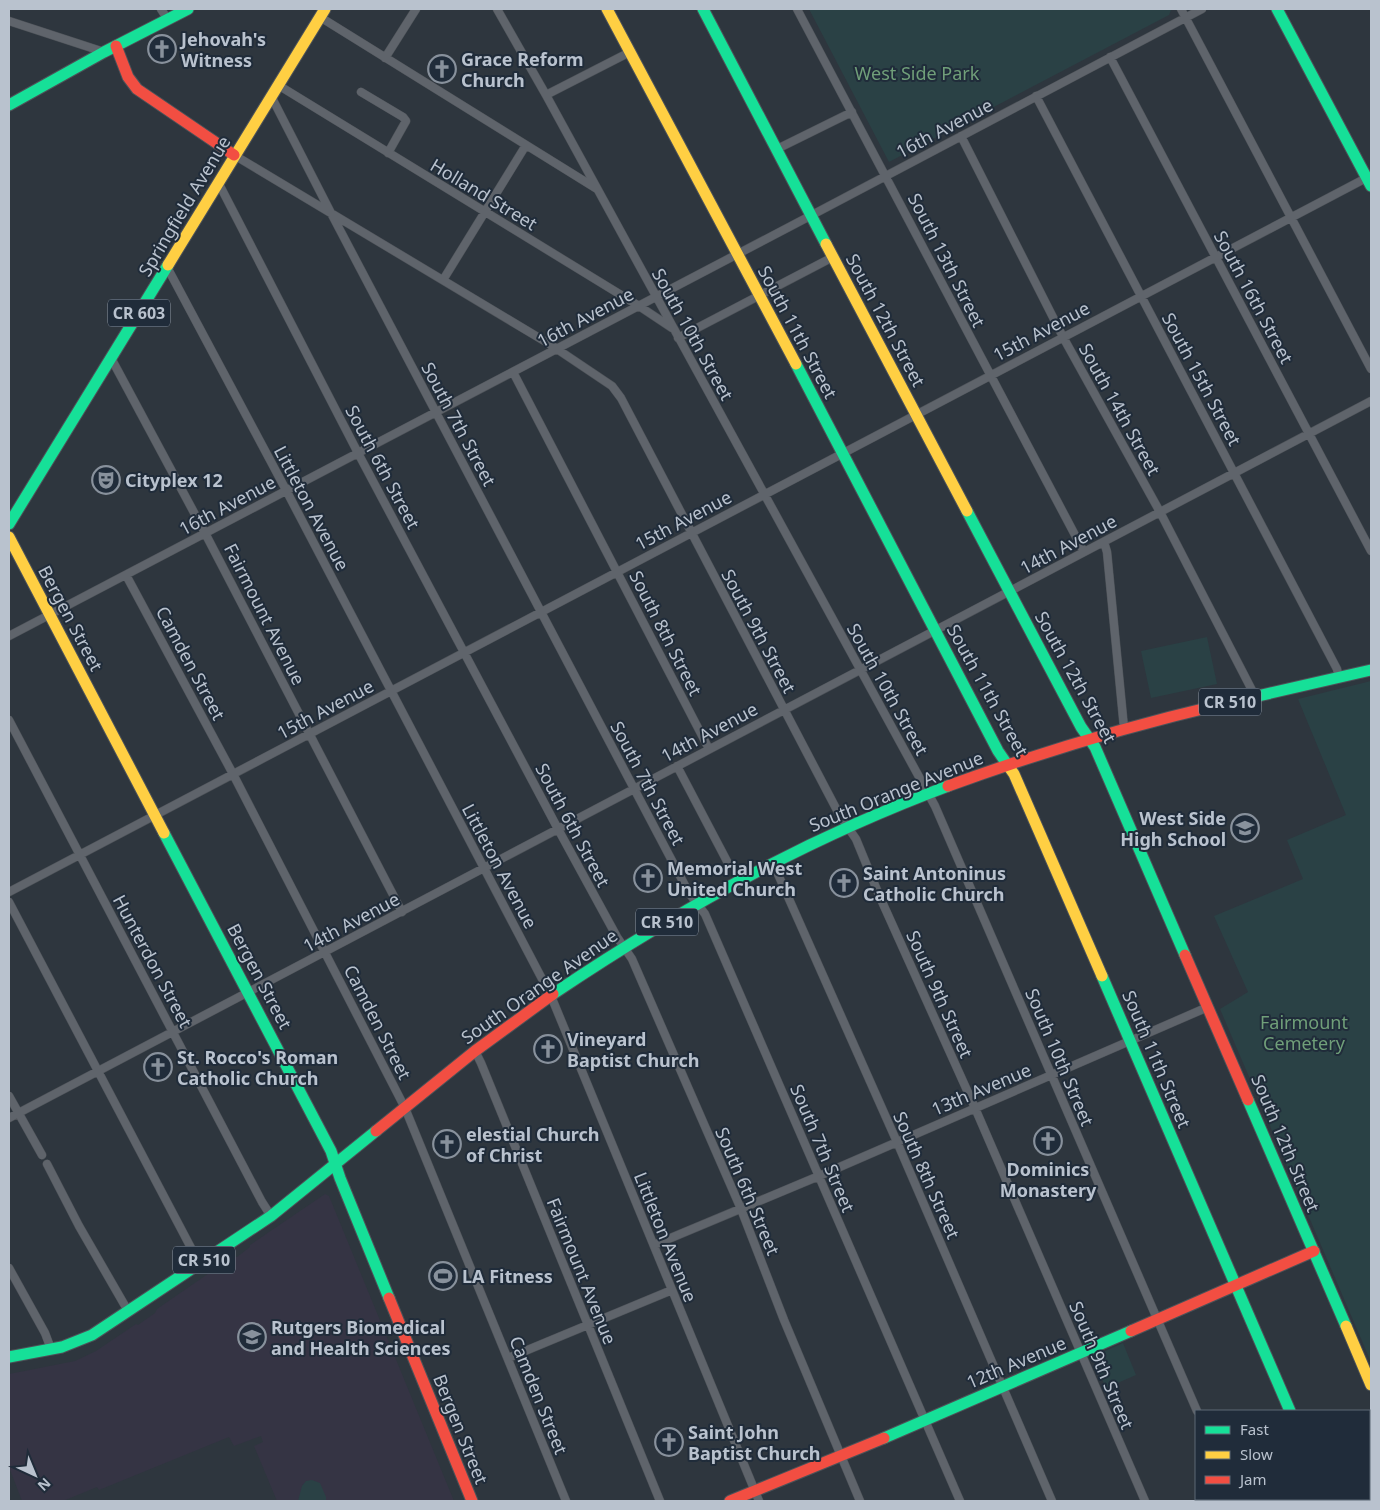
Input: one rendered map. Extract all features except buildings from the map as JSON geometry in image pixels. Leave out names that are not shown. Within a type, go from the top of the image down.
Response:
[{"type":"street","points":[[161,9],[168,20]]},
{"type":"street","points":[[11,102],[188,9]]},
{"type":"street","points":[[385,58],[416,9]]},
{"type":"street","name":"South 10th Street","points":[[497,9],[546,95],[935,806],[1197,1410]]},
{"type":"street","name":"South 11th Street","points":[[607,9],[843,453],[998,751],[1014,774],[1290,1410]]},
{"type":"street","name":"South 12th Street","points":[[703,9],[1009,592],[1081,727],[1095,747],[1371,1385]]},
{"type":"street","name":"South 13th Street","points":[[798,9],[1084,552]]},
{"type":"street","points":[[1181,9],[1292,216],[1371,369]]},
{"type":"street","name":"16th Avenue","points":[[9,636],[1202,9]]},
{"type":"street","points":[[1277,9],[1370,179]]},
{"type":"street","points":[[323,13],[385,58],[597,189]]},
{"type":"street","name":"Springfield Avenue","points":[[9,524],[323,13]]},
{"type":"street","points":[[9,21],[104,52]]},
{"type":"street","points":[[116,46],[128,77],[137,88],[234,155]]},
{"type":"street","points":[[546,95],[630,52]]},
{"type":"street","name":"South 16th Street","points":[[1110,57],[1371,551]]},
{"type":"street","name":"Holland Street","points":[[278,86],[639,306],[673,329]]},
{"type":"street","points":[[361,92],[403,116],[406,121],[388,153]]},
{"type":"street","name":"South 7th Street","points":[[272,96],[331,213],[689,893],[705,914],[960,1501]]},
{"type":"street","name":"South 15th Street","points":[[1036,96],[1337,668],[1339,678]]},
{"type":"street","points":[[777,149],[852,112]]},
{"type":"street","name":"South 14th Street","points":[[961,136],[1063,337],[1160,512],[1255,696]]},
{"type":"street","points":[[443,280],[526,145]]},
{"type":"street","name":"South 9th Street","points":[[234,155],[557,349],[612,386],[621,398],[840,816],[856,839],[1145,1501]]},
{"type":"street","name":"15th Avenue","points":[[9,892],[1292,216],[1370,179]]},
{"type":"street","name":"South 6th Street","points":[[218,182],[358,453],[558,829],[617,937],[632,959],[741,1209],[784,1320],[860,1501]]},
{"type":"street","points":[[678,338],[833,257]]},
{"type":"street","name":"Littleton Avenue","points":[[167,268],[286,490],[551,996],[757,1496]]},
{"type":"street","name":"Fairmount Avenue","points":[[111,358],[205,533],[402,912]]},
{"type":"street","name":"South 8th Street","points":[[513,372],[709,749]]},
{"type":"street","name":"14th Avenue","points":[[9,1118],[1371,402]]},
{"type":"street","name":"Bergen Street","points":[[9,537],[154,816],[326,1139],[342,1183],[472,1501]]},
{"type":"street","points":[[1104,542],[1108,552],[1124,728]]},
{"type":"street","name":"Camden Street","points":[[126,575],[233,774],[405,1108],[566,1501]]},
{"type":"street","name":"South Orange Avenue","points":[[9,1358],[84,1340],[271,1216],[475,1052],[551,996],[697,903],[772,863],[849,827],[928,794],[1008,764],[1124,728],[1371,670]]},
{"type":"street","name":"Hunterdon Street","points":[[9,720],[257,1193],[271,1216]]},
{"type":"street","points":[[677,766],[729,865]]},
{"type":"street","name":"South 8th Street","points":[[772,863],[897,1142],[1052,1501]]},
{"type":"street","points":[[9,902],[199,1262]]},
{"type":"street","name":"13th Avenue","points":[[654,1245],[819,1176],[1208,1007]]},
{"type":"street","name":"Fairmount Avenue","points":[[475,1052],[660,1501]]},
{"type":"street","points":[[9,1096],[42,1155]]},
{"type":"street","points":[[47,1164],[79,1226],[128,1311]]},
{"type":"street","name":"12th Avenue","points":[[730,1501],[757,1496],[841,1456],[1314,1251]]},
{"type":"street","points":[[9,1268],[45,1333],[51,1349]]},
{"type":"street","points":[[508,1358],[672,1290]]},
{"type":"shaded area","name":"Rutgers Biomedical and Health Sciences","points":[[325,1194],[329,1196],[454,1501],[277,1501],[254,1446],[263,1442],[261,1436],[234,1446],[229,1437],[99,1490],[97,1487],[63,1501],[22,1501],[9,1467],[9,1374],[75,1361],[96,1351],[136,1324],[138,1325],[155,1313],[157,1309],[234,1256],[237,1257],[250,1245]]},
{"type":"green space","name":"West Side Park","points":[[809,9],[1171,10],[1169,15],[889,162]]},
{"type":"green space","points":[[1207,637],[1217,684],[1151,698],[1141,651]]},
{"type":"green space","name":"Fairmount Cemetery","points":[[1371,681],[1371,1362],[1220,1009],[1248,992],[1214,916],[1303,879],[1287,840],[1346,815],[1298,699]]},
{"type":"green space","points":[[1123,1343],[1136,1375],[1106,1388],[1092,1357]]},
{"type":"green space","points":[[312,1480],[320,1483],[326,1501],[298,1501],[302,1486],[306,1481]]},
{"type":"traffic: fast","points":[[9,105],[104,52],[188,9]]},
{"type":"traffic: fast","points":[[703,9],[826,244]]},
{"type":"traffic: fast","points":[[1277,9],[1371,186]]},
{"type":"traffic: fast","points":[[9,524],[168,265]]},
{"type":"traffic: fast","points":[[796,364],[998,751],[1009,767]]},
{"type":"traffic: fast","points":[[967,511],[1081,727],[1095,747],[1185,955]]},
{"type":"traffic: fast","points":[[1223,704],[1371,670]]},
{"type":"traffic: fast","points":[[553,994],[647,934],[744,878],[845,829],[896,806],[948,786]]},
{"type":"traffic: fast","points":[[164,833],[331,1151],[340,1178],[389,1298]]},
{"type":"traffic: fast","points":[[1102,976],[1290,1410]]},
{"type":"traffic: fast","points":[[1248,1100],[1346,1326]]},
{"type":"traffic: fast","points":[[9,1357],[62,1347],[92,1335],[271,1216],[376,1131]]},
{"type":"traffic: fast","points":[[884,1438],[1131,1331]]},
{"type":"traffic: slow","points":[[168,265],[325,9]]},
{"type":"traffic: slow","points":[[607,9],[796,364]]},
{"type":"traffic: slow","points":[[826,244],[967,511]]},
{"type":"traffic: slow","points":[[9,537],[164,833]]},
{"type":"traffic: slow","points":[[1009,767],[1014,774],[1102,976]]},
{"type":"traffic: slow","points":[[1346,1326],[1371,1385]]},
{"type":"traffic: jam","points":[[116,46],[128,77],[137,89],[234,155]]},
{"type":"traffic: jam","points":[[948,786],[1084,741],[1153,721],[1223,704]]},
{"type":"traffic: jam","points":[[1185,955],[1248,1100]]},
{"type":"traffic: jam","points":[[376,1131],[475,1051],[553,994]]},
{"type":"traffic: jam","points":[[1131,1331],[1314,1251]]},
{"type":"traffic: jam","points":[[389,1298],[472,1501]]},
{"type":"traffic: jam","points":[[730,1501],[884,1438]]},
{"type":"place","name":"Jehovah's Witness","points":[[162,49]]},
{"type":"place","name":"Grace Reform Church","points":[[442,69]]},
{"type":"place","name":"Cityplex 12","points":[[106,480]]},
{"type":"place","name":"West Side High School","points":[[1245,828]]},
{"type":"place","name":"Memorial West United Church","points":[[648,878]]},
{"type":"place","name":"Saint Antoninus Catholic Church","points":[[844,883]]},
{"type":"place","name":"Vineyard Baptist Church","points":[[548,1049]]},
{"type":"place","name":"St. Rocco's Roman Catholic Church","points":[[158,1067]]},
{"type":"place","name":"Dominics Monastery","points":[[1048,1141]]},
{"type":"place","name":"elestial Church of Christ","points":[[447,1144]]},
{"type":"place","name":"LA Fitness","points":[[443,1276]]},
{"type":"place","name":"Rutgers Biomedical and Health Sciences","points":[[252,1337]]},
{"type":"place","name":"Saint John Baptist Church","points":[[669,1442]]}]
